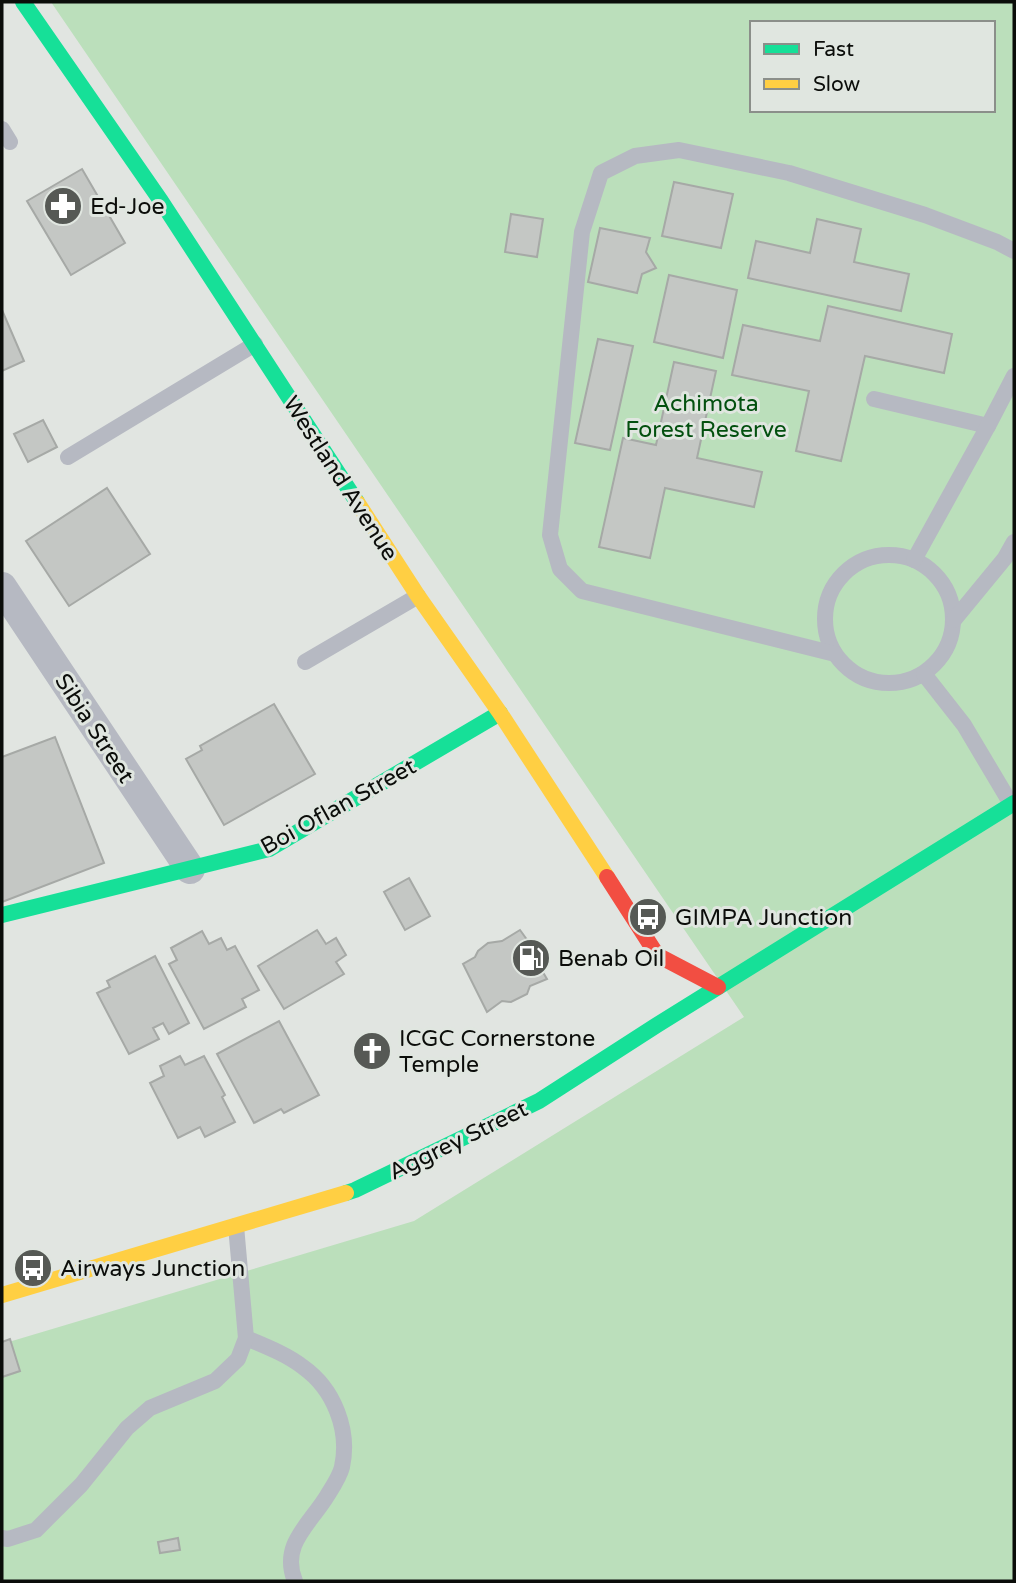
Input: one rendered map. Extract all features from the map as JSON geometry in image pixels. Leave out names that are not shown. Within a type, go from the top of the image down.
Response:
[{"type":"street","name":"Westland Avenue","points":[[23,2],[160,201],[418,596],[500,713],[657,962],[718,987]]},
{"type":"street","name":"Sibia Street","points":[[2,587],[190,869]]},
{"type":"street","name":"Boi Oflan Street","points":[[2,915],[269,849],[500,713]]},
{"type":"street","name":"Aggrey Street","points":[[2,1295],[355,1190],[539,1101],[657,1018],[718,987],[1013,804]]},
{"type":"lane","points":[[835,654],[582,591],[560,569],[550,535],[551,522],[582,232],[601,173],[635,156],[679,150],[801,177],[925,215],[1014,251]]},
{"type":"lane","points":[[68,457],[255,344]]},
{"type":"lane","points":[[914,560],[1014,376]]},
{"type":"lane","points":[[874,399],[988,426]]},
{"type":"lane","points":[[954,620],[1005,558],[1014,542]]},
{"type":"lane","points":[[892,555],[914,560],[936,574],[950,595],[954,620],[950,641],[940,660],[924,674],[900,683],[875,682],[852,672],[835,654],[826,632],[826,609],[833,587],[848,569],[869,558],[892,555]]},
{"type":"lane","points":[[304,662],[418,596]]},
{"type":"lane","points":[[924,674],[964,725],[1013,804]]},
{"type":"lane","points":[[2,1538],[8,1539],[36,1530],[81,1485],[127,1428],[150,1408],[215,1381],[238,1359],[246,1338],[236,1226]]},
{"type":"lane","points":[[246,1338],[287,1356],[306,1368],[324,1386],[342,1425],[342,1469],[327,1497],[295,1541],[290,1569],[295,1581]]},
{"type":"green space","name":"Achimota Forest Reserve","points":[[51,2],[1014,2],[1014,1581],[2,1581],[2,1344],[414,1221],[744,1017]]},
{"type":"building","points":[[82,169],[125,243],[71,275],[27,201]]},
{"type":"building","points":[[674,182],[733,194],[721,248],[662,236]]},
{"type":"building","points":[[511,214],[543,219],[537,257],[505,252]]},
{"type":"building","points":[[817,219],[861,229],[854,262],[909,274],[901,311],[748,278],[756,241],[810,253]]},
{"type":"building","points":[[600,228],[650,238],[646,252],[656,268],[642,274],[637,293],[588,282]]},
{"type":"building","points":[[669,275],[737,290],[723,358],[654,342]]},
{"type":"building","points":[[828,306],[952,334],[944,373],[865,356],[841,461],[796,451],[809,391],[732,375],[743,325],[820,341]]},
{"type":"building","points":[[2,310],[24,361],[2,371]]},
{"type":"building","points":[[598,339],[633,346],[610,450],[575,443]]},
{"type":"building","points":[[674,362],[716,371],[697,458],[762,472],[754,507],[665,488],[650,558],[599,547],[623,438],[656,445]]},
{"type":"building","points":[[43,420],[57,447],[28,462],[14,434]]},
{"type":"building","points":[[107,488],[150,554],[69,606],[26,541]]},
{"type":"building","points":[[274,704],[315,774],[224,825],[186,759],[202,750],[200,746]]},
{"type":"building","points":[[55,737],[104,863],[2,902],[2,757]]},
{"type":"building","points":[[409,878],[430,916],[405,930],[384,892]]},
{"type":"building","points":[[317,930],[326,944],[336,938],[346,955],[336,962],[344,974],[284,1009],[258,966]]},
{"type":"building","points":[[520,930],[538,955],[541,969],[547,979],[530,986],[527,994],[511,1002],[502,1001],[487,1012],[463,964],[475,957],[488,943],[502,941]]},
{"type":"building","points":[[202,931],[209,944],[221,938],[227,950],[235,946],[259,990],[242,999],[246,1007],[204,1029],[169,964],[177,960],[171,948]]},
{"type":"building","points":[[155,956],[189,1023],[169,1034],[163,1023],[153,1028],[159,1039],[129,1054],[97,993],[110,987],[107,981]]},
{"type":"building","points":[[279,1021],[319,1095],[284,1113],[281,1109],[254,1123],[217,1054]]},
{"type":"building","points":[[180,1056],[185,1065],[204,1056],[225,1095],[222,1097],[235,1122],[205,1137],[200,1127],[178,1138],[150,1083],[164,1076],[160,1066]]},
{"type":"building","points":[[10,1339],[20,1371],[2,1377],[2,1342]]},
{"type":"building","points":[[178,1538],[180,1550],[160,1553],[158,1542]]},
{"type":"traffic: fast","points":[[23,2],[161,201],[357,502]]},
{"type":"traffic: fast","points":[[2,915],[269,849],[500,713]]},
{"type":"traffic: fast","points":[[346,1193],[539,1101],[1014,803]]},
{"type":"traffic: slow","points":[[357,502],[607,877]]},
{"type":"traffic: slow","points":[[2,1295],[346,1193]]},
{"type":"traffic: jam","points":[[607,877],[657,955],[718,987]]},
{"type":"place","name":"Ed-Joe","points":[[63,206]]},
{"type":"place","name":"GIMPA Junction","points":[[648,917]]},
{"type":"place","name":"Benab Oil","points":[[531,958]]},
{"type":"place","name":"ICGC Cornerstone Temple","points":[[372,1051]]},
{"type":"place","name":"Airways Junction","points":[[33,1268]]}]
